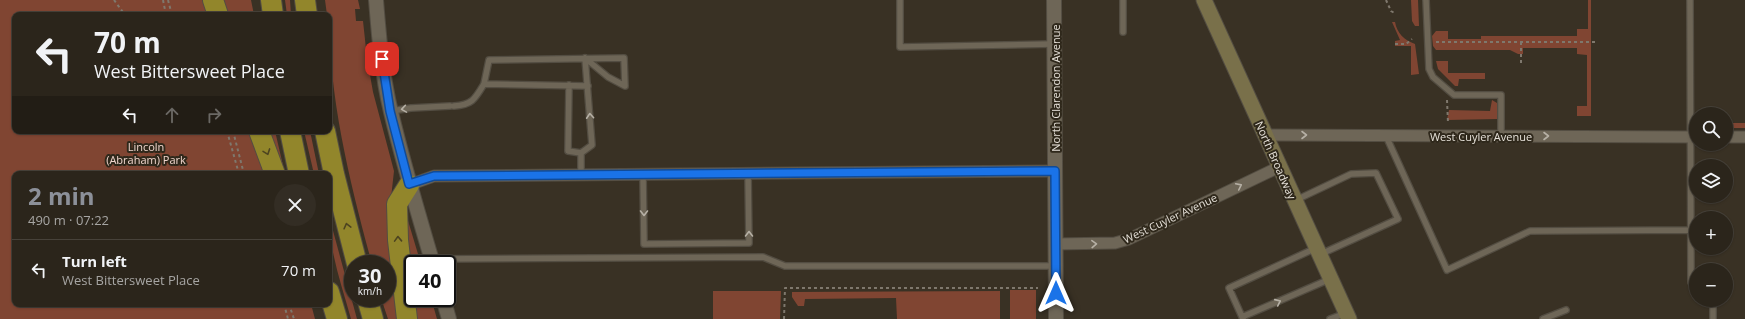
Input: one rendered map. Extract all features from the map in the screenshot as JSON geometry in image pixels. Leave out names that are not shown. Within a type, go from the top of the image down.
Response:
[{"type":"highway","points":[[213,0],[217,12]]},
{"type":"highway","points":[[271,0],[273,12]]},
{"type":"highway","points":[[305,0],[307,12]]},
{"type":"highway","points":[[260,134],[273,171]]},
{"type":"highway","points":[[291,134],[298,171]]},
{"type":"highway","points":[[326,134],[334,174],[355,255]]},
{"type":"highway","points":[[407,319],[398,240],[397,204],[409,184]]},
{"type":"highway","points":[[332,302],[337,319]]},
{"type":"highway","points":[[370,307],[373,319]]},
{"type":"main road","name":"North Broadway","points":[[1204,0],[1347,316]]},
{"type":"street","points":[[376,0],[390,111],[430,255]]},
{"type":"street","name":"North Clarendon Avenue","points":[[1054,0],[1056,319]]},
{"type":"street","name":"West Cuyler Avenue","points":[[1266,135],[1689,137]]},
{"type":"street","points":[[1733,137],[1745,137]]},
{"type":"street","name":"West Cuyler Avenue","points":[[1055,244],[1115,243],[1129,239],[1279,167]]},
{"type":"street","points":[[409,184],[434,176],[1055,171]]},
{"type":"street","points":[[446,307],[449,319]]},
{"type":"lane","points":[[900,0],[900,47],[1055,44]]},
{"type":"lane","points":[[1123,0],[1123,32]]},
{"type":"lane","points":[[1426,0],[1429,69],[1433,77],[1454,95],[1501,95],[1501,136]]},
{"type":"lane","points":[[1690,0],[1692,107]]},
{"type":"lane","points":[[390,111],[417,107],[465,105],[475,99],[484,84],[489,60],[585,58],[624,58],[624,86],[608,77],[585,58]]},
{"type":"lane","points":[[569,85],[568,151],[581,153],[592,146],[585,58]]},
{"type":"lane","points":[[484,84],[588,86]]},
{"type":"lane","points":[[1386,136],[1447,270],[1530,231],[1689,230]]},
{"type":"lane","points":[[1691,211],[1693,151]]},
{"type":"lane","points":[[581,153],[581,174]]},
{"type":"lane","points":[[643,174],[644,244],[749,243],[748,173]]},
{"type":"lane","points":[[1294,200],[1351,174],[1376,173],[1398,219],[1229,288],[1243,318],[1330,279]]},
{"type":"lane","points":[[456,262],[763,257],[785,266],[1055,266]]},
{"type":"lane","points":[[1713,307],[1713,319]]},
{"type":"lane","points":[[1543,319],[1566,310]]},
{"type":"lane","points":[[1330,319],[1347,316]]},
{"type":"path","points":[[114,0],[123,12]]},
{"type":"path","points":[[163,0],[165,12]]},
{"type":"path","points":[[168,0],[171,12]]},
{"type":"path","points":[[1386,0],[1390,11],[1396,14]]},
{"type":"path","points":[[1395,44],[1406,44],[1412,39]]},
{"type":"path","points":[[1427,42],[1598,42]]},
{"type":"path","points":[[1521,42],[1521,63]]},
{"type":"path","points":[[228,134],[237,171]]},
{"type":"path","points":[[234,134],[243,171]]},
{"type":"path","points":[[784,319],[785,288],[1038,288]]},
{"type":"path","points":[[285,307],[288,319]]},
{"type":"path","points":[[290,307],[294,319]]},
{"type":"green space","name":"Lincoln (Abraham) Park","points":[[0,0],[206,0],[210,12],[12,12],[12,134],[255,134],[269,171],[12,171],[12,307],[312,307],[315,319],[0,319]]},
{"type":"green space","points":[[218,0],[251,0],[253,12],[223,12]]},
{"type":"green space","points":[[285,0],[290,0],[291,12],[287,12]]},
{"type":"green space","points":[[325,0],[358,0],[360,9],[355,9],[356,21],[363,21],[373,92],[394,171],[391,198],[395,255],[370,255],[356,203],[342,141],[333,78],[332,12],[327,12]]},
{"type":"green space","points":[[1411,0],[1418,0],[1419,26],[1415,26],[1412,21]]},
{"type":"green space","points":[[1588,0],[1591,0],[1591,116],[1577,116],[1577,106],[1587,106],[1587,55],[1577,54],[1577,48],[1523,48],[1523,54],[1518,54],[1510,50],[1436,50],[1433,46],[1432,36],[1436,31],[1448,31],[1448,39],[1481,39],[1481,36],[1577,36],[1577,29],[1588,29]]},
{"type":"green space","points":[[1392,22],[1395,22],[1397,30],[1402,36],[1415,44],[1419,74],[1411,75],[1411,46],[1395,46],[1395,41],[1400,40]]},
{"type":"green space","points":[[1436,61],[1448,61],[1448,73],[1485,73],[1485,79],[1459,79],[1458,86],[1455,86],[1438,69]]},
{"type":"green space","points":[[1492,100],[1497,103],[1497,119],[1447,120],[1449,110],[1490,111]]},
{"type":"green space","points":[[1733,123],[1745,123],[1745,128],[1733,128]]},
{"type":"green space","points":[[267,134],[276,134],[284,171],[280,171]]},
{"type":"green space","points":[[305,134],[311,134],[318,171],[313,171]]},
{"type":"green space","points":[[406,214],[418,255],[409,255]]},
{"type":"green space","points":[[332,227],[344,271],[344,295],[332,246]]},
{"type":"green space","points":[[396,265],[400,319],[388,319],[384,307],[396,307]]},
{"type":"green space","points":[[1010,290],[1036,290],[1036,319],[1010,319]]},
{"type":"green space","points":[[713,291],[781,291],[780,319],[713,319]]},
{"type":"green space","points":[[1000,291],[1000,319],[897,319],[896,298],[805,299],[804,306],[798,306],[792,297],[792,292]]},
{"type":"green space","points":[[348,307],[354,307],[357,319],[351,319]]},
{"type":"green space","points":[[412,307],[434,307],[437,319],[413,319]]},
{"type":"route","points":[[382,59],[390,111],[409,184],[434,176],[1055,171],[1056,293]]}]
